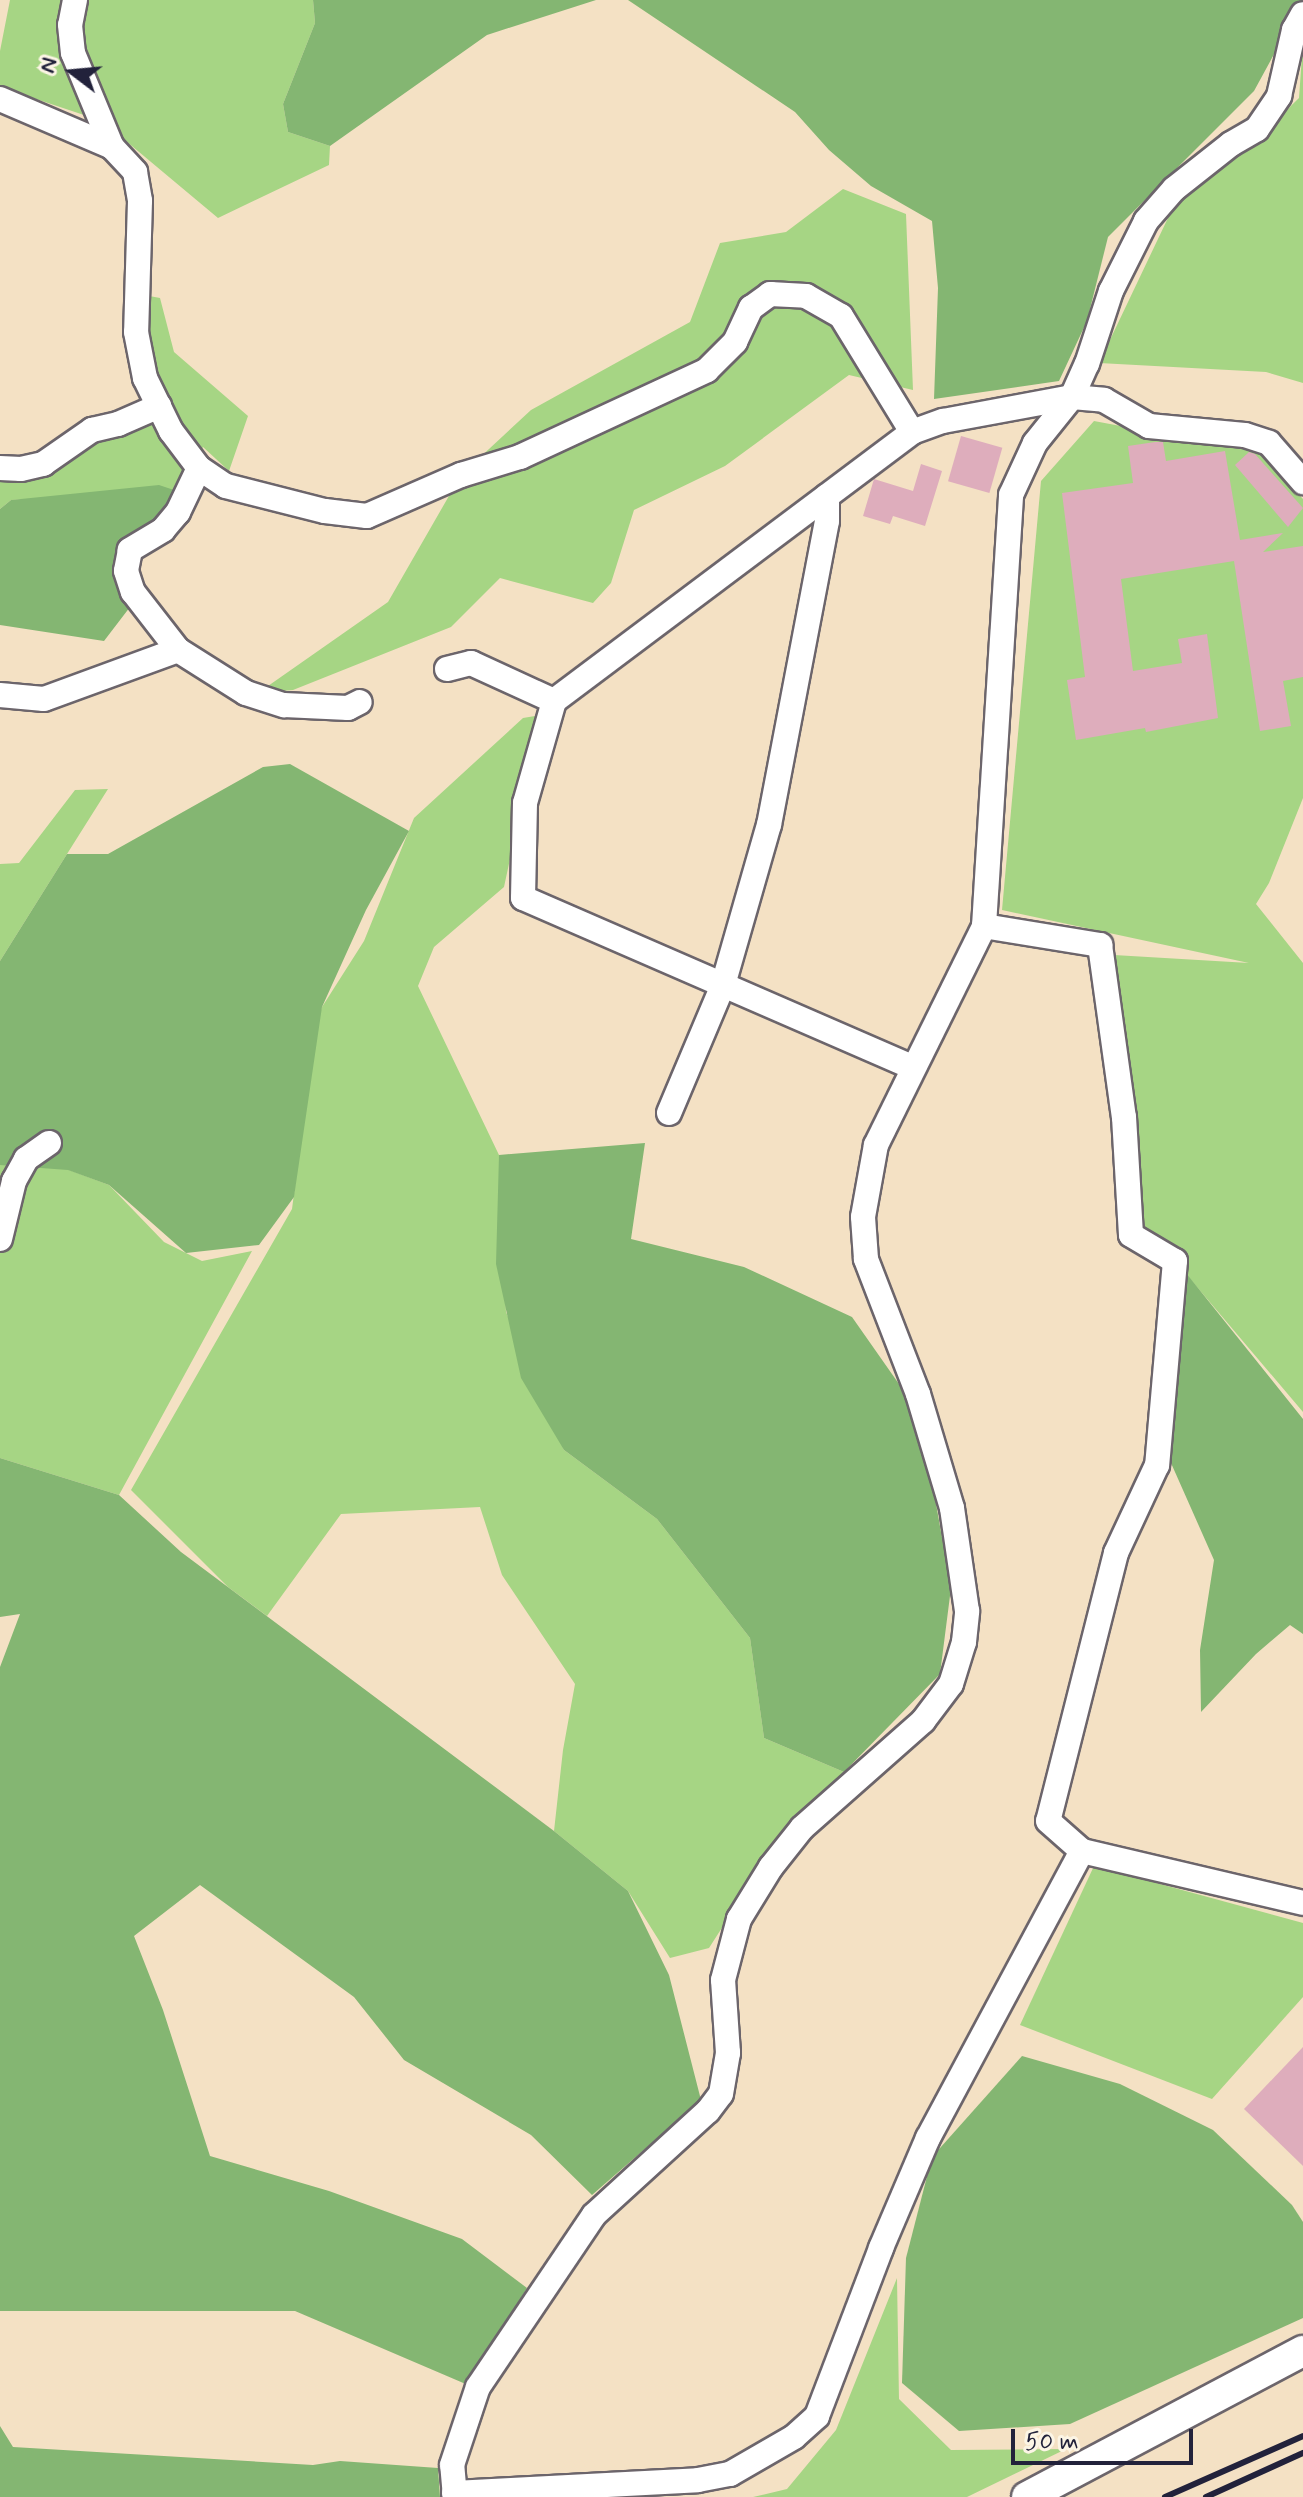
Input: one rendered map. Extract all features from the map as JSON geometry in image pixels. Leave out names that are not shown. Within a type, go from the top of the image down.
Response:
[{"type":"main road","points":[[1027,2497],[1303,2351]]},
{"type":"street","points":[[75,0],[70,25],[73,53],[112,147],[135,172],[140,201],[136,332],[145,378],[171,431],[199,468],[226,486],[325,511],[367,516],[461,475],[520,457],[707,370],[735,342],[751,308],[770,294],[806,296],[841,316],[912,432]]},
{"type":"street","points":[[1082,1851],[928,2138],[881,2248],[817,2416],[794,2437],[730,2474],[698,2480],[455,2495],[452,2465],[478,2387],[594,2215],[708,2111],[721,2094],[728,2053],[723,1980],[739,1919],[771,1867],[802,1828],[923,1721],[951,1684],[964,1642],[967,1611],[952,1508],[918,1394],[866,1259],[863,1217],[876,1145],[984,926],[1011,495],[1035,443],[1072,397],[1111,291],[1146,221],[1174,189],[1231,144],[1257,129],[1279,96],[1294,30],[1303,14]]},
{"type":"street","points":[[0,99],[112,147]]},
{"type":"street","points":[[912,1067],[523,898],[525,803],[554,701],[912,432],[943,421],[1072,397],[1104,400],[1149,426],[1245,435],[1269,443],[1303,482]]},
{"type":"street","points":[[0,468],[21,469],[43,464],[76,437],[159,406]]},
{"type":"street","points":[[199,468],[178,512],[163,530],[130,550],[126,571],[133,592],[178,650],[246,693],[284,705],[348,708],[360,702]]},
{"type":"street","points":[[669,1113],[723,985],[769,825],[827,521],[827,496]]},
{"type":"street","points":[[0,695],[44,699],[178,650]]},
{"type":"street","points":[[447,669],[471,663],[554,701]]},
{"type":"street","points":[[984,926],[1100,945],[1124,1117],[1131,1235],[1175,1261],[1157,1465],[1116,1553],[1048,1821],[1082,1851],[1303,1903]]},
{"type":"street","points":[[0,1239],[14,1181],[26,1159],[49,1143]]},
{"type":"green space","points":[[10,0],[313,0],[315,23],[283,104],[288,132],[330,146],[329,165],[218,218],[102,121],[0,87],[0,51]]},
{"type":"green space","points":[[313,0],[596,0],[487,35],[330,146],[288,132],[283,104],[315,23]]},
{"type":"green space","points":[[628,0],[1303,1],[1254,91],[1108,237],[1087,321],[1059,381],[934,399],[938,288],[932,221],[871,186],[829,150],[795,112]]},
{"type":"green space","points":[[1303,41],[1303,383],[1266,372],[1099,363],[1177,199],[1242,154],[1299,98]]},
{"type":"green space","points":[[843,189],[906,214],[913,390],[849,375],[725,466],[634,510],[611,583],[593,603],[500,578],[451,627],[293,690],[258,693],[388,602],[461,475],[531,410],[690,322],[720,243],[786,232]]},
{"type":"green space","points":[[144,295],[160,298],[174,352],[248,416],[229,471],[203,447],[177,491],[11,500],[0,509],[0,480],[51,474],[83,441],[169,414],[143,333]]},
{"type":"green space","points":[[1094,421],[1259,452],[1303,499],[1303,798],[1269,883],[1256,904],[1303,963],[1303,1412],[1175,1261],[1131,1235],[1114,955],[1249,963],[1002,910],[1041,481]]},
{"type":"green space","points":[[159,485],[177,491],[160,526],[117,554],[130,607],[104,641],[0,625],[0,509],[11,500]]},
{"type":"green space","points":[[541,715],[504,887],[434,947],[418,986],[499,1155],[506,1312],[564,1450],[657,1519],[750,1638],[764,1738],[844,1772],[775,1845],[709,1948],[670,1958],[628,1891],[554,1831],[563,1750],[575,1684],[502,1575],[480,1507],[341,1514],[267,1616],[228,1587],[131,1490],[292,1209],[316,1025],[322,1007],[364,941],[414,818],[523,718]]},
{"type":"green space","points":[[290,764],[409,831],[366,910],[322,1007],[294,1197],[259,1245],[186,1253],[109,1185],[68,1170],[0,1165],[0,961],[67,854],[108,854],[263,767]]},
{"type":"green space","points":[[108,789],[0,961],[0,864],[19,863],[75,790]]},
{"type":"green space","points":[[645,1143],[631,1239],[744,1267],[852,1317],[920,1414],[951,1588],[940,1674],[844,1772],[764,1738],[750,1638],[657,1519],[564,1450],[521,1378],[496,1264],[499,1155]]},
{"type":"green space","points":[[0,1163],[56,1165],[109,1185],[164,1242],[202,1261],[252,1251],[119,1495],[0,1458]]},
{"type":"green space","points":[[1186,1273],[1303,1419],[1303,1634],[1290,1625],[1256,1654],[1201,1712],[1200,1650],[1214,1560],[1171,1463]]},
{"type":"green space","points":[[0,1458],[119,1495],[181,1552],[554,1831],[628,1891],[669,1975],[701,2100],[592,2195],[531,2135],[404,2060],[354,1997],[200,1885],[134,1936],[163,2010],[210,2156],[329,2191],[462,2239],[527,2288],[468,2385],[295,2311],[0,2311],[0,1667],[20,1614],[0,1617]]},
{"type":"green space","points":[[1094,1866],[1303,1923],[1303,1997],[1212,2099],[1020,2025]]},
{"type":"green space","points":[[1022,2056],[1120,2084],[1213,2130],[1292,2205],[1303,2222],[1303,2318],[1070,2424],[959,2431],[902,2383],[906,2258],[932,2157]]},
{"type":"green space","points":[[897,2278],[899,2399],[951,2450],[1066,2449],[967,2497],[753,2497],[787,2489],[836,2430]]},
{"type":"green space","points":[[0,2426],[13,2447],[313,2465],[340,2461],[438,2468],[440,2497],[0,2497]]},
{"type":"building","points":[[961,436],[1002,448],[989,493],[948,481]]},
{"type":"building","points":[[1163,442],[1166,461],[1225,451],[1240,540],[1283,533],[1263,552],[1303,546],[1303,677],[1283,681],[1291,726],[1260,731],[1234,561],[1121,579],[1133,671],[1182,663],[1178,639],[1207,634],[1218,718],[1146,732],[1145,728],[1076,740],[1067,680],[1085,677],[1062,493],[1133,483],[1128,446]]},
{"type":"building","points":[[1249,452],[1255,454],[1303,508],[1288,527],[1235,465]]},
{"type":"building","points":[[921,464],[942,471],[925,526],[893,516],[890,524],[863,516],[874,479],[913,491]]},
{"type":"building","points":[[1303,2047],[1303,2166],[1244,2109]]},
{"type":"railway","points":[[1165,2497],[1303,2436]]},
{"type":"railway","points":[[1206,2497],[1303,2453]]}]
